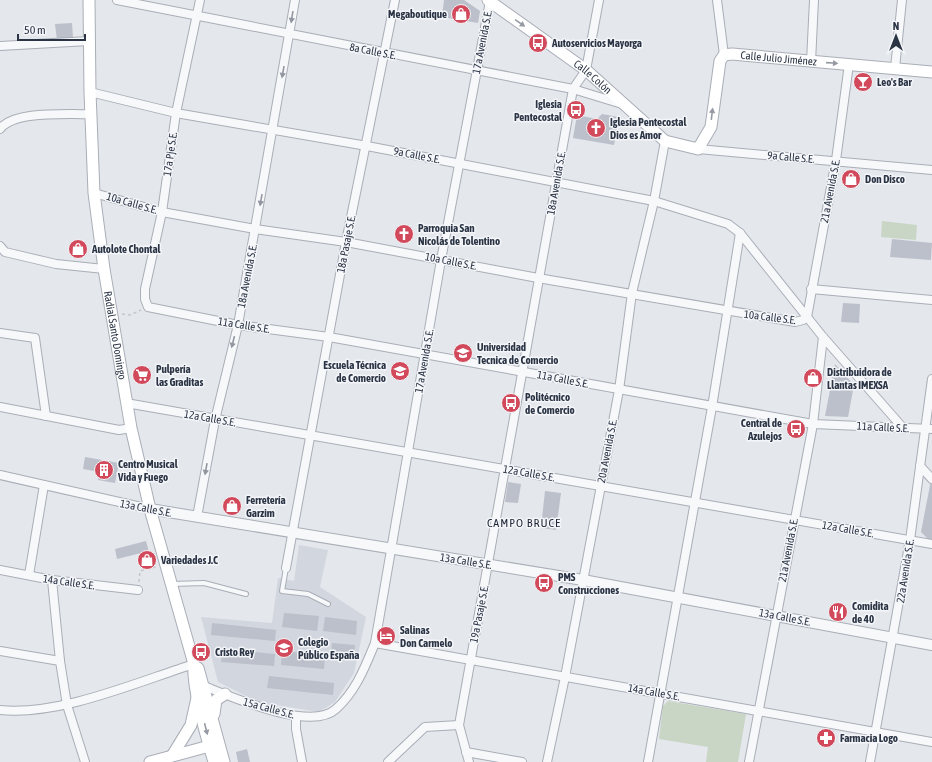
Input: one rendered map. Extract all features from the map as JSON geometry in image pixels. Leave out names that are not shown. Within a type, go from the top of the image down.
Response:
[{"type":"main road","name":"Radial Santo Domingo","points":[[89,0],[90,92],[94,192],[104,269],[126,403],[150,509],[194,664],[193,670],[213,718],[216,761]]},
{"type":"main road","name":"Calle Colón","points":[[489,1],[586,70],[665,141],[698,149]]},
{"type":"main road","name":"Calle Julio Jiménez","points":[[724,56],[732,54],[932,72]]},
{"type":"main road","points":[[698,149],[711,127],[720,61],[724,56]]},
{"type":"main road","name":"Radial Santo Domingo","points":[[201,690],[215,744]]},
{"type":"main road","points":[[172,756],[191,725],[201,690]]},
{"type":"main road","points":[[213,718],[216,700],[225,694]]},
{"type":"main road","points":[[150,762],[215,744]]},
{"type":"street","name":"8a Calle S.E.","points":[[117,0],[573,89],[627,106]]},
{"type":"street","name":"17a Pje S.E.","points":[[148,307],[145,299],[145,289],[162,212],[176,113],[200,0]]},
{"type":"street","name":"18a Avenida S.E.","points":[[197,517],[215,420],[238,325],[295,0]]},
{"type":"street","name":"18a Pasaje S.E.","points":[[310,436],[346,242],[367,146],[395,0]]},
{"type":"street","points":[[586,70],[599,0]]},
{"type":"street","points":[[717,0],[724,56]]},
{"type":"street","points":[[811,62],[814,0]]},
{"type":"street","points":[[895,68],[902,0]]},
{"type":"street","name":"17a Avenida S.E.","points":[[335,710],[357,684],[375,643],[390,548],[441,260],[489,1]]},
{"type":"street","points":[[0,46],[90,41]]},
{"type":"street","name":"21a Avenida S.E.","points":[[807,317],[836,160],[849,64]]},
{"type":"street","name":"18a Avenida S.E.","points":[[523,371],[538,278],[573,89],[586,70]]},
{"type":"street","name":"9a Calle S.E.","points":[[90,92],[176,113],[273,131],[367,146],[654,201],[728,224],[740,232]]},
{"type":"street","points":[[0,130],[5,123],[32,116],[91,114]]},
{"type":"street","name":"20a Avenida S.E.","points":[[547,762],[565,677],[619,390],[632,293],[654,201],[665,141]]},
{"type":"street","name":"9a Calle S.E.","points":[[698,149],[836,160],[932,170]]},
{"type":"street","name":"10a Calle S.E.","points":[[94,192],[162,212],[256,229],[346,242],[538,278],[795,322],[803,320],[807,317]]},
{"type":"street","points":[[648,762],[712,407],[740,232]]},
{"type":"street","points":[[740,232],[823,337],[904,429]]},
{"type":"street","points":[[0,246],[5,252],[56,264],[104,269]]},
{"type":"street","points":[[811,289],[932,300]]},
{"type":"street","name":"11a Calle S.E.","points":[[148,307],[238,325],[329,337],[813,424],[929,429]]},
{"type":"street","points":[[0,333],[35,338],[46,416]]},
{"type":"street","name":"21a Avenida S.E.","points":[[749,762],[813,424],[823,337]]},
{"type":"street","name":"19a Pasaje S.E.","points":[[469,762],[458,725],[489,564],[523,371]]},
{"type":"street","name":"22a Avenida S.E.","points":[[870,762],[894,638],[920,466],[929,429],[932,379]]},
{"type":"street","name":"12a Calle S.E.","points":[[126,403],[215,420],[506,469],[932,544]]},
{"type":"street","points":[[0,407],[119,430],[131,428]]},
{"type":"street","points":[[286,568],[310,436]]},
{"type":"street","points":[[920,466],[932,478]]},
{"type":"street","name":"13a Calle S.E.","points":[[0,475],[150,509],[583,580],[932,645]]},
{"type":"street","points":[[29,575],[44,485]]},
{"type":"street","name":"14a Calle S.E.","points":[[0,570],[52,580],[138,590]]},
{"type":"street","points":[[52,580],[60,661],[67,705],[85,762]]},
{"type":"street","name":"14a Calle S.E.","points":[[375,643],[932,742]]},
{"type":"street","points":[[0,651],[60,661]]},
{"type":"street","points":[[0,710],[16,712],[67,705],[194,664]]},
{"type":"street","name":"15a Calle S.E.","points":[[201,690],[225,694],[277,712],[296,716],[323,716],[335,710]]},
{"type":"street","points":[[296,716],[296,729],[302,762]]},
{"type":"street","points":[[388,762],[425,727],[458,725]]},
{"type":"street","points":[[466,752],[522,762]]},
{"type":"lane","points":[[286,568],[282,591],[308,594],[328,604]]},
{"type":"lane","points":[[172,584],[204,584],[246,594]]},
{"type":"path","points":[[130,315],[148,307]]},
{"type":"path","points":[[138,590],[140,571],[166,564]]},
{"type":"shaded area","name":"Colegio Público España","points":[[299,545],[328,550],[320,587],[366,617],[354,673],[335,702],[319,712],[258,702],[218,682],[201,617],[272,623],[278,578],[294,581]]},
{"type":"green space","points":[[882,221],[917,225],[916,240],[881,237]]},
{"type":"green space","points":[[668,701],[746,714],[738,762],[706,762],[708,747],[659,739],[663,706]]},
{"type":"building","name":"Megaboutique","points":[[444,0],[464,0],[480,11],[478,23],[442,17]]},
{"type":"building","points":[[72,23],[73,38],[57,40],[55,24]]},
{"type":"building","name":"Leo's Bar","points":[[855,78],[871,79],[871,87],[855,86]]},
{"type":"building","name":"Iglesia Pentecostal Dios es Amor","points":[[602,114],[619,117],[614,145],[573,138],[577,115],[597,119]]},
{"type":"building","points":[[892,239],[932,243],[931,260],[890,257]]},
{"type":"building","points":[[843,303],[860,304],[859,323],[841,322]]},
{"type":"building","points":[[835,364],[854,385],[848,417],[825,416]]},
{"type":"building","name":"Pulpería las Graditas","points":[[137,370],[149,373],[148,380],[135,376]]},
{"type":"building","name":"Centro Musical Vida y Fuego","points":[[85,457],[119,463],[115,483],[98,480],[100,472],[83,469]]},
{"type":"building","points":[[931,480],[932,539],[928,539],[921,532]]},
{"type":"building","points":[[508,482],[521,484],[518,503],[505,502]]},
{"type":"building","points":[[545,491],[561,493],[556,530],[541,528]]},
{"type":"building","points":[[146,541],[152,564],[144,566],[141,553],[117,559],[115,549]]},
{"type":"building","points":[[284,613],[319,616],[317,631],[282,627]]},
{"type":"building","points":[[325,617],[357,621],[356,635],[323,631]]},
{"type":"building","points":[[212,623],[276,630],[275,641],[211,635]]},
{"type":"building","points":[[332,643],[355,645],[354,658],[331,656]]},
{"type":"building","points":[[222,649],[275,654],[274,666],[221,662]]},
{"type":"building","points":[[282,651],[325,655],[324,669],[281,665]]},
{"type":"building","points":[[269,676],[334,683],[333,695],[267,688]]},
{"type":"building","points":[[247,749],[250,762],[238,762],[236,752]]},
{"type":"place","name":"Megaboutique","points":[[461,14]]},
{"type":"place","name":"Autoservicios Mayorga","points":[[538,43]]},
{"type":"place","name":"Leo's Bar","points":[[863,82]]},
{"type":"place","name":"Iglesia Pentecostal","points":[[576,110]]},
{"type":"place","name":"Iglesia Pentecostal Dios es Amor","points":[[596,128]]},
{"type":"place","name":"Don Disco","points":[[851,179]]},
{"type":"place","name":"Parroquia San Nicolás de Tolentino","points":[[404,234]]},
{"type":"place","name":"Autolote Chontal","points":[[78,249]]},
{"type":"place","name":"Universidad Tecnica de Comercio","points":[[463,353]]},
{"type":"place","name":"Escuela Técnica de Comercio","points":[[400,371]]},
{"type":"place","name":"Pulpería las Graditas","points":[[142,375]]},
{"type":"place","name":"Distribuidora de Llantas IMEXSA","points":[[813,378]]},
{"type":"place","name":"Politécnico de Comercio","points":[[511,403]]},
{"type":"place","name":"Central de Azulejos","points":[[796,429]]},
{"type":"place","name":"Centro Musical Vida y Fuego","points":[[104,470]]},
{"type":"place","name":"Ferretería Garzim","points":[[232,506]]},
{"type":"place","name":"Variedades J.C","points":[[147,560]]},
{"type":"place","name":"PMS Construcciones","points":[[544,583]]},
{"type":"place","name":"Comidita de 40","points":[[838,612]]},
{"type":"place","name":"Salinas Don Carmelo","points":[[386,636]]},
{"type":"place","name":"Colegio Público España","points":[[284,648]]},
{"type":"place","name":"Cristo Rey","points":[[201,652]]},
{"type":"place","name":"Farmacia Logo","points":[[826,738]]},
{"type":"district","name":"CAMPO BRUCE","points":[[524,523]]}]
